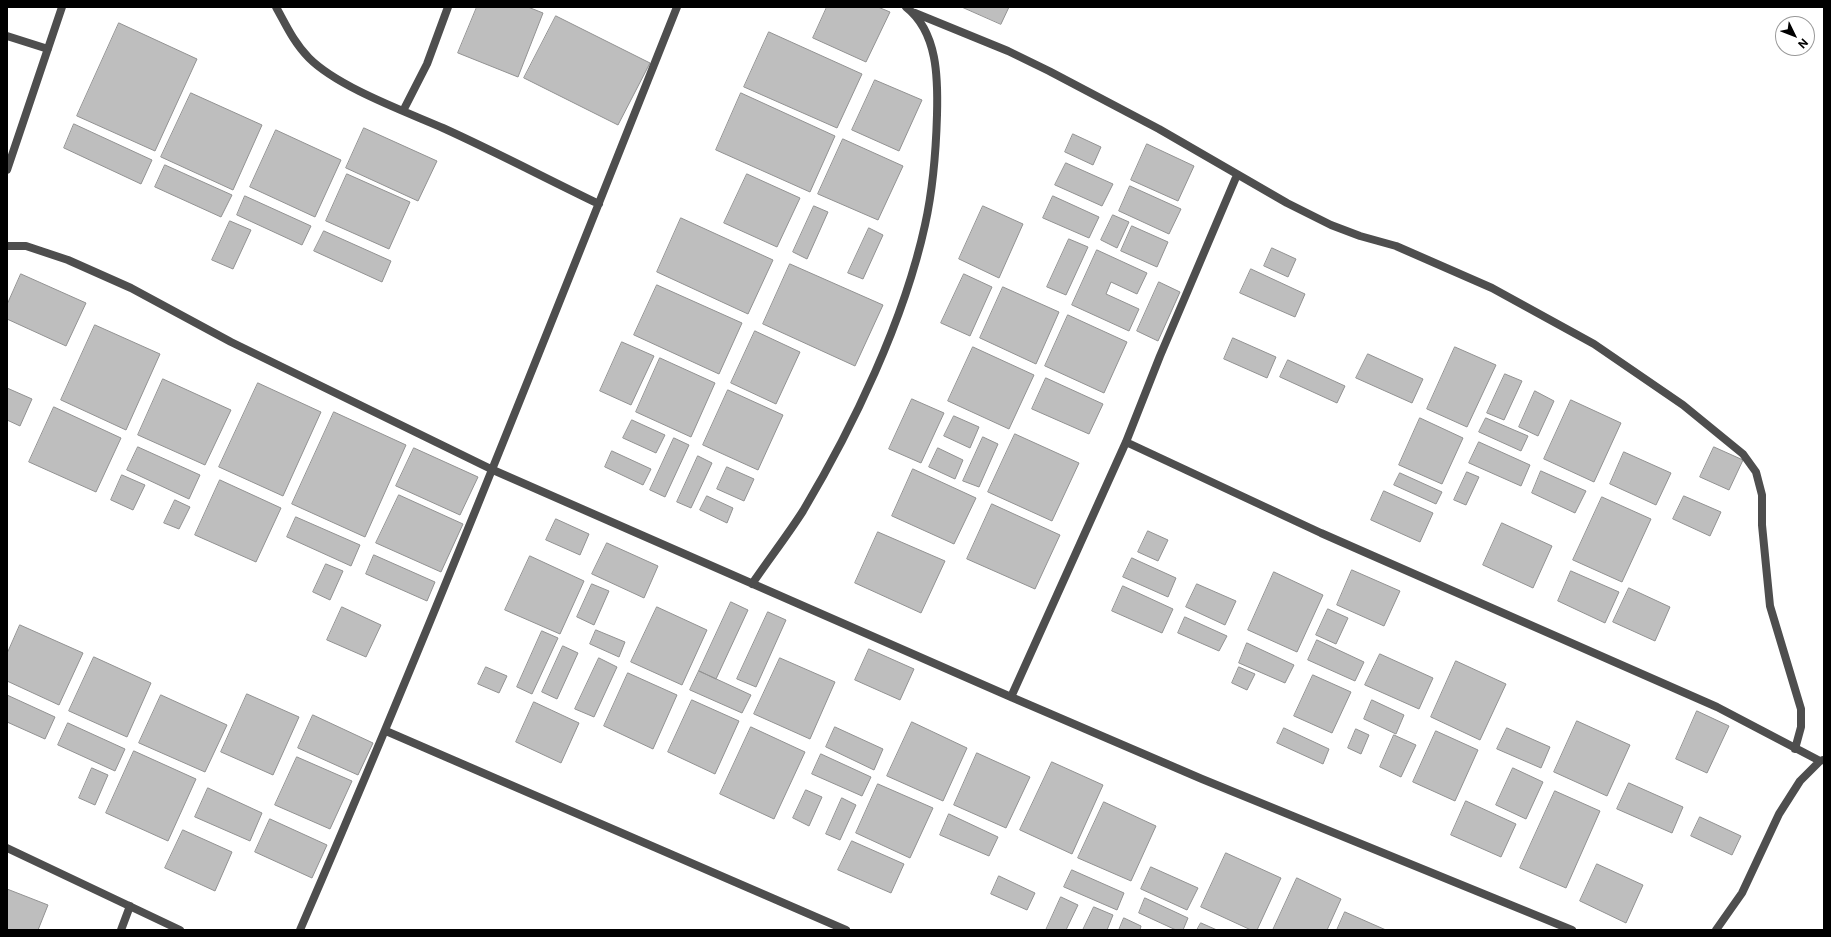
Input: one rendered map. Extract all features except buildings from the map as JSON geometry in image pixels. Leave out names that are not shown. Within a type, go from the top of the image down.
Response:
[{"type":"street","points":[[7,170],[62,7]]},
{"type":"street","points":[[276,7],[295,42],[309,59],[327,72],[403,111],[444,129],[599,204]]},
{"type":"street","points":[[403,111],[427,64],[448,7]]},
{"type":"street","points":[[300,930],[386,731],[493,470],[677,7]]},
{"type":"street","points":[[906,7],[914,13],[1008,52],[1056,74],[1159,128],[1237,175],[1287,203],[1331,225],[1360,236],[1396,246],[1492,288],[1520,302],[1600,348],[1683,405],[1744,454],[1756,472],[1762,495],[1762,525],[1770,606],[1801,710],[1801,726],[1795,749]]},
{"type":"street","points":[[752,584],[802,512],[843,437],[875,372],[904,301],[925,224],[936,150],[938,90],[934,58],[926,31],[914,13]]},
{"type":"street","points":[[7,36],[48,49]]},
{"type":"street","points":[[1010,697],[1126,442],[1160,356],[1237,175]]},
{"type":"street","points":[[7,246],[26,246],[68,260],[131,288],[231,342],[493,470],[1010,697],[1202,779],[1572,930]]},
{"type":"street","points":[[1126,442],[1321,532],[1697,698],[1795,749],[1822,761],[1800,781],[1779,814],[1742,893],[1716,930]]},
{"type":"street","points":[[386,731],[846,930]]},
{"type":"street","points":[[7,848],[180,930]]},
{"type":"street","points":[[121,930],[130,906]]}]
